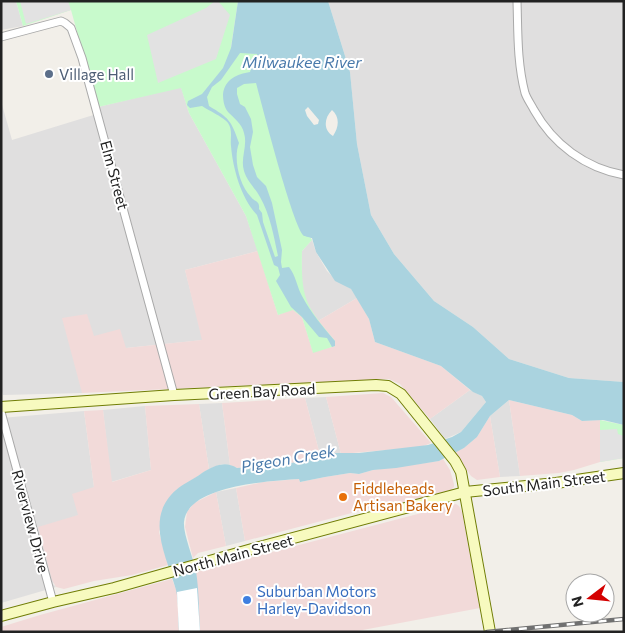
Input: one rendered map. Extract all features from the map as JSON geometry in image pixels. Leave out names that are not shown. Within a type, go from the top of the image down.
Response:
[{"type":"street","points":[[517,1],[518,54],[526,95],[542,125],[562,146],[586,162],[609,172],[624,175]]},
{"type":"street","name":"Elm Street","points":[[1,36],[61,21],[71,28],[97,110],[174,395]]},
{"type":"street","name":"Green Bay Road","points":[[1,407],[174,395],[388,386],[400,394],[451,456],[461,472],[490,632]]},
{"type":"street","name":"Riverview Drive","points":[[1,412],[53,602]]},
{"type":"street","name":"South Main Street","points":[[465,492],[624,473]]},
{"type":"street","name":"North Main Street","points":[[1,616],[109,589],[465,492]]},
{"type":"shaded area","points":[[1,1],[16,1],[23,26],[1,30]]},
{"type":"shaded area","points":[[20,1],[68,1],[71,10],[26,24]]},
{"type":"shaded area","points":[[215,1],[218,1],[230,15],[216,59],[158,83],[147,35],[206,8]]},
{"type":"shaded area","points":[[328,1],[624,1],[624,382],[569,378],[509,359],[473,327],[434,301],[394,254],[371,215],[357,144],[350,72]]},
{"type":"shaded area","points":[[181,87],[189,113],[246,216],[258,251],[185,270],[203,340],[126,348],[83,393],[3,395],[1,387],[1,101],[12,140],[100,113],[98,107]]},
{"type":"shaded area","points":[[312,240],[316,252],[327,271],[351,289],[357,298],[318,321],[307,305],[302,285],[302,251]]},
{"type":"shaded area","points":[[258,251],[278,315],[293,309],[302,317],[313,352],[335,346],[335,341],[318,321],[357,298],[369,319],[375,342],[441,366],[470,390],[430,419],[400,384],[389,379],[82,393],[62,318],[87,314],[94,336],[120,329],[126,348],[202,340],[185,270]]},
{"type":"shaded area","points":[[470,390],[482,396],[486,402],[461,432],[445,439],[430,419]]},
{"type":"shaded area","points":[[383,393],[391,397],[431,443],[421,447],[341,454],[326,397]]},
{"type":"shaded area","points":[[326,397],[341,454],[325,453],[320,455],[305,398]]},
{"type":"shaded area","points":[[305,398],[320,455],[300,462],[237,468],[230,465],[222,403]]},
{"type":"shaded area","points":[[509,400],[520,476],[500,477],[490,416]]},
{"type":"shaded area","points":[[509,400],[572,415],[582,421],[600,420],[600,462],[559,473],[520,476]]},
{"type":"shaded area","points":[[222,403],[230,465],[222,464],[209,469],[199,404]]},
{"type":"shaded area","points":[[199,404],[209,469],[176,490],[159,532],[168,565],[132,575],[94,581],[64,589],[56,587],[52,580],[38,527],[78,515],[72,494],[94,487],[84,411],[103,410],[112,482],[151,470],[145,406]]},
{"type":"shaded area","points":[[145,406],[151,470],[111,482],[103,410]]},
{"type":"shaded area","points":[[84,411],[94,487],[78,515],[53,584],[56,587],[1,603],[1,418]]},
{"type":"shaded area","points":[[490,416],[500,477],[477,480],[471,476],[455,452],[464,448],[477,437]]},
{"type":"shaded area","points":[[617,429],[618,434],[624,436],[624,458],[600,462],[600,430]]},
{"type":"shaded area","points":[[443,459],[450,470],[454,484],[451,490],[403,503],[382,505],[245,541],[236,488],[263,482],[299,479],[300,482],[350,473],[359,474]]},
{"type":"shaded area","points":[[236,488],[245,541],[226,546],[216,492]]},
{"type":"shaded area","points":[[216,492],[226,546],[198,553],[193,558],[185,527],[187,512],[194,503]]},
{"type":"shaded area","points":[[456,504],[462,512],[480,608],[352,632],[200,632],[196,572]]},
{"type":"shaded area","points":[[172,579],[177,592],[179,632],[1,632],[1,627]]},
{"type":"green space","points":[[16,1],[238,1],[231,47],[240,52],[257,54],[277,155],[291,205],[312,240],[302,251],[304,291],[311,309],[335,341],[335,346],[313,353],[302,317],[293,310],[278,315],[246,216],[189,113],[181,88],[98,107],[71,10],[23,26]]},
{"type":"green space","points":[[600,420],[624,425],[624,458],[600,462]]},
{"type":"water","name":"Milwaukee River","points":[[238,1],[328,1],[350,72],[357,144],[371,215],[394,254],[434,301],[473,327],[509,359],[569,378],[624,382],[624,425],[603,420],[582,421],[572,415],[509,400],[490,416],[477,437],[464,448],[439,461],[300,482],[299,479],[270,481],[232,487],[214,493],[199,500],[189,510],[184,522],[196,571],[200,632],[179,632],[177,595],[164,551],[160,525],[161,513],[166,501],[176,490],[206,470],[224,464],[237,468],[300,462],[325,453],[359,453],[428,445],[461,432],[486,402],[482,396],[473,392],[441,366],[375,342],[369,319],[351,289],[335,281],[316,252],[312,238],[304,236],[299,228],[271,139],[256,83],[244,84],[237,88],[237,94],[240,104],[245,107],[251,119],[253,132],[250,147],[253,165],[257,177],[266,186],[272,203],[282,250],[282,268],[289,267],[300,293],[317,320],[335,341],[335,346],[332,347],[327,338],[319,337],[291,307],[276,281],[280,275],[278,267],[274,265],[257,215],[242,192],[232,155],[230,126],[224,119],[202,106],[190,108],[187,105],[188,101],[202,94],[223,68],[231,48]],"holes":[[[240,53],[257,54],[257,61],[249,59],[252,65],[250,72],[236,76],[229,81],[224,89],[223,99],[227,110],[243,130],[245,138],[244,171],[266,211],[278,256],[275,257],[259,204],[247,192],[240,179],[237,164],[239,143],[234,129],[225,117],[209,106],[207,97],[212,87],[221,80]],[[308,107],[319,120],[318,124],[314,125],[307,116],[305,110]],[[332,110],[337,119],[337,126],[333,136],[327,131],[326,127],[329,113]]]},
{"type":"pier","points":[[197,588],[200,632],[179,632],[177,592]]},
{"type":"railway","points":[[487,632],[624,619]]},
{"type":"place","name":"Village Hall","points":[[49,74]]},
{"type":"place","name":"Fiddleheads Artisan Bakery","points":[[343,497]]},
{"type":"place","name":"Suburban Motors Harley-Davidson","points":[[247,600]]},
{"type":"water label","name":"Pigeon Creek","points":[[288,458]]}]
